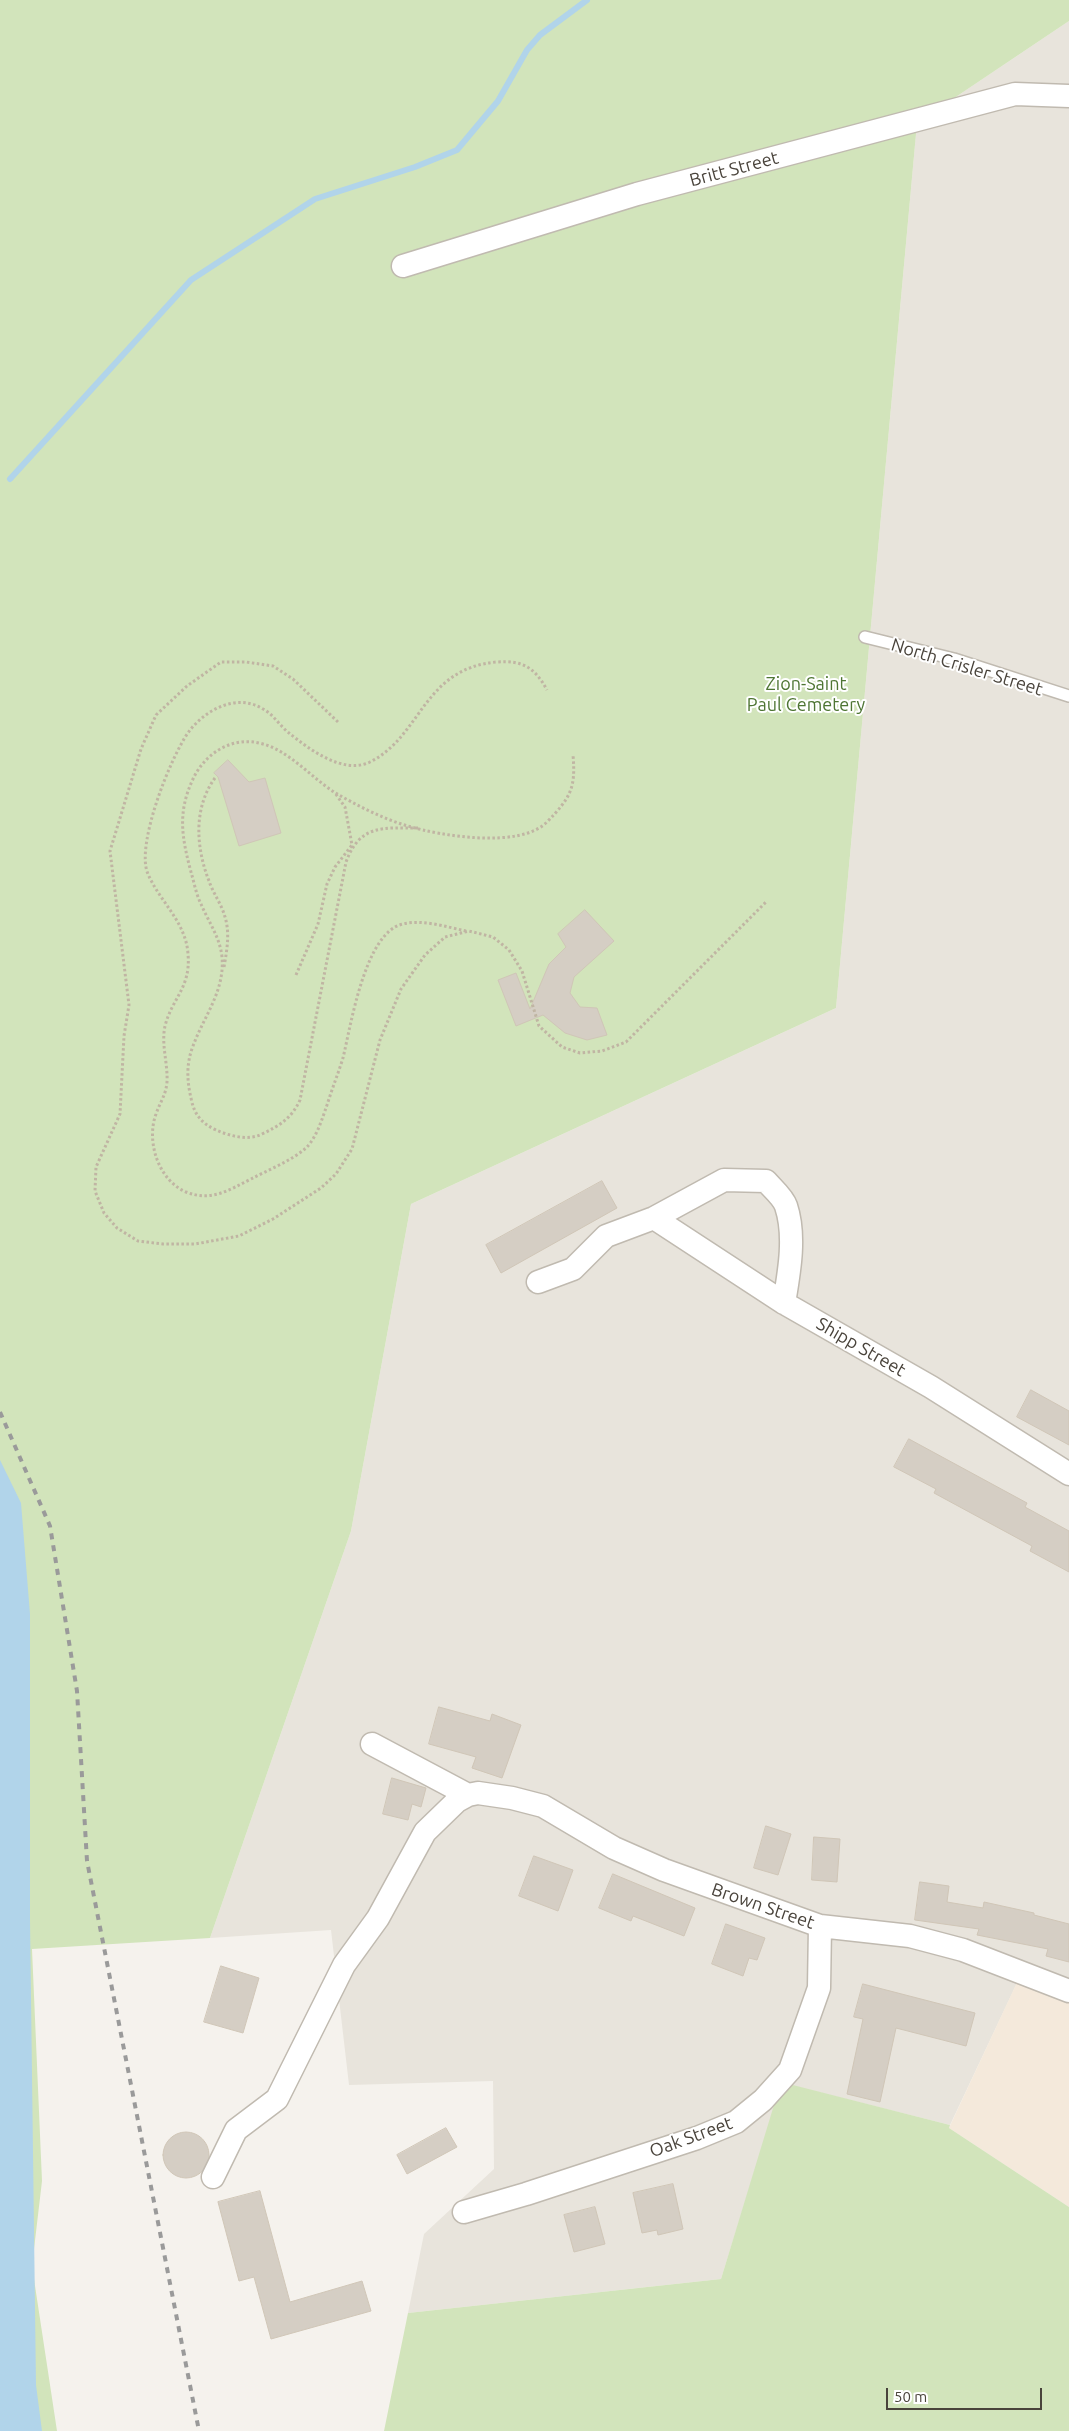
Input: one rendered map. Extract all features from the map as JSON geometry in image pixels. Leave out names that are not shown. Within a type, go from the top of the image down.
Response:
[{"type":"street","name":"Britt Street","points":[[403,266],[637,194],[1016,94],[1069,96]]},
{"type":"street","points":[[538,1282],[573,1269],[606,1236],[654,1218],[724,1180],[766,1181],[785,1204],[788,1220],[790,1266],[784,1303]]},
{"type":"street","name":"Shipp Street","points":[[654,1218],[784,1303],[931,1387],[1069,1474]]},
{"type":"street","points":[[372,1744],[468,1795]]},
{"type":"street","name":"Brown Street","points":[[468,1795],[478,1794],[512,1798],[543,1806],[614,1848],[664,1870],[820,1926],[910,1936],[963,1950],[1069,1991]]},
{"type":"street","points":[[213,2178],[236,2130],[277,2098],[344,1965],[378,1918],[425,1832],[457,1801],[468,1795]]},
{"type":"street","name":"Oak Street","points":[[464,2212],[526,2194],[697,2138],[736,2122],[762,2100],[790,2070],[819,1988],[820,1926]]},
{"type":"lane","name":"North Crisler Street","points":[[865,637],[954,659],[1069,696]]},
{"type":"path","points":[[548,690],[533,669],[509,661],[483,663],[454,675],[431,696],[388,751],[366,764],[348,765],[326,758],[289,733],[263,708],[242,704],[222,704],[204,715],[188,733],[170,766],[147,833],[144,855],[147,873],[179,924],[188,952],[188,979],[166,1025],[164,1049],[167,1076],[165,1095],[155,1116],[152,1134],[156,1159],[168,1179],[186,1192],[216,1197],[306,1148],[318,1129],[342,1062],[363,975],[375,950],[389,930],[404,923],[425,924],[493,937],[509,950],[522,971],[539,1026],[562,1047],[580,1053],[602,1051],[626,1042],[766,902]]},
{"type":"path","points":[[338,722],[293,679],[273,666],[246,662],[220,662],[187,686],[156,715],[141,749],[110,851],[129,1005],[124,1036],[120,1114],[96,1167],[95,1191],[104,1213],[118,1228],[138,1241],[163,1244],[194,1244],[239,1236],[273,1219],[321,1188],[336,1174],[352,1149],[380,1040],[401,989],[425,955],[445,937],[469,931]]},
{"type":"path","points":[[223,972],[216,933],[200,902],[181,832],[184,805],[192,780],[203,760],[216,751],[234,742],[263,744],[278,751],[335,792],[373,812],[438,833],[496,838],[516,836],[541,827],[566,803],[573,789],[573,755]]},
{"type":"path","points":[[215,778],[206,790],[198,829],[202,858],[209,881],[225,917],[228,946],[223,972],[213,1005],[192,1048],[188,1082],[194,1112],[207,1126],[239,1137],[256,1137],[279,1127],[295,1112],[300,1100],[346,862],[352,845],[346,807],[335,792]]},
{"type":"path","points":[[296,975],[318,924],[326,884],[335,866],[352,845],[368,833],[385,828],[418,828]]},
{"type":"shaded area","points":[[1069,21],[1069,1987],[1026,1964],[950,2125],[782,2083],[721,2279],[408,2313],[424,2234],[494,2169],[493,2081],[349,2085],[331,1930],[210,1938],[351,1531],[411,1204],[836,1008],[917,123]]},
{"type":"shaded area","points":[[1026,1963],[1069,1987],[1069,2207],[949,2128]]},
{"type":"green space","name":"Zion-Saint Paul Cemetery","points":[[0,0],[1069,0],[1069,21],[917,123],[836,1008],[411,1204],[351,1531],[210,1938],[32,1949],[42,2181],[32,2266],[57,2431],[0,2431]]},
{"type":"green space","points":[[781,2082],[950,2125],[949,2128],[1069,2207],[1069,2431],[384,2431],[408,2313],[721,2279]]},
{"type":"water","points":[[0,1460],[21,1503],[30,1614],[30,1920],[36,2385],[42,2431],[0,2431]]},
{"type":"building","points":[[228,760],[249,782],[265,778],[281,833],[239,846],[218,777],[214,773]]},
{"type":"building","points":[[585,910],[614,941],[574,977],[570,993],[580,1007],[597,1008],[607,1035],[587,1040],[565,1033],[543,1015],[516,1026],[498,980],[516,973],[530,1009],[549,964],[566,947],[558,934]]},
{"type":"building","points":[[602,1181],[617,1208],[501,1273],[486,1245]]},
{"type":"building","points":[[1031,1390],[1069,1411],[1069,1445],[1017,1417]]},
{"type":"building","points":[[909,1439],[1027,1503],[1025,1507],[1069,1531],[1069,1572],[1030,1551],[1032,1546],[934,1493],[936,1489],[894,1467]]},
{"type":"building","points":[[439,1707],[490,1721],[492,1714],[521,1725],[502,1778],[472,1768],[476,1757],[429,1744]]},
{"type":"building","points":[[392,1778],[426,1788],[421,1807],[412,1804],[408,1820],[383,1814]]},
{"type":"building","points":[[766,1826],[791,1834],[778,1875],[754,1868]]},
{"type":"building","points":[[814,1837],[840,1839],[837,1882],[812,1880]]},
{"type":"building","points":[[534,1856],[573,1870],[558,1911],[519,1896]]},
{"type":"building","points":[[613,1874],[695,1908],[684,1936],[633,1916],[631,1921],[599,1908]]},
{"type":"building","points":[[920,1882],[949,1886],[947,1902],[983,1908],[984,1902],[1034,1913],[1034,1915],[1069,1924],[1069,1962],[1046,1956],[1048,1949],[977,1935],[979,1929],[915,1920]]},
{"type":"building","points":[[726,1924],[765,1938],[757,1960],[749,1958],[743,1976],[712,1964]]},
{"type":"building","points":[[221,1966],[259,1978],[243,2033],[204,2022]]},
{"type":"building","points":[[863,1984],[975,2013],[966,2046],[896,2028],[880,2102],[847,2094],[863,2019],[854,2017]]},
{"type":"building","points":[[446,2128],[457,2147],[407,2174],[397,2155]]},
{"type":"building","points":[[186,2132],[199,2136],[205,2142],[209,2155],[205,2168],[199,2174],[186,2178],[173,2174],[167,2168],[163,2155],[167,2142],[173,2136]]},
{"type":"building","points":[[673,2184],[683,2229],[658,2235],[657,2230],[642,2233],[633,2193]]},
{"type":"building","points":[[260,2191],[290,2302],[362,2281],[371,2311],[271,2339],[254,2277],[239,2281],[218,2202]]},
{"type":"building","points":[[595,2207],[605,2244],[574,2252],[564,2215]]},
{"type":"waterway","points":[[10,479],[191,280],[315,199],[415,167],[457,150],[498,101],[527,50],[540,35],[587,0]]},
{"type":"railway","points":[[0,1412],[50,1526],[77,1691],[87,1861],[199,2431]]}]
